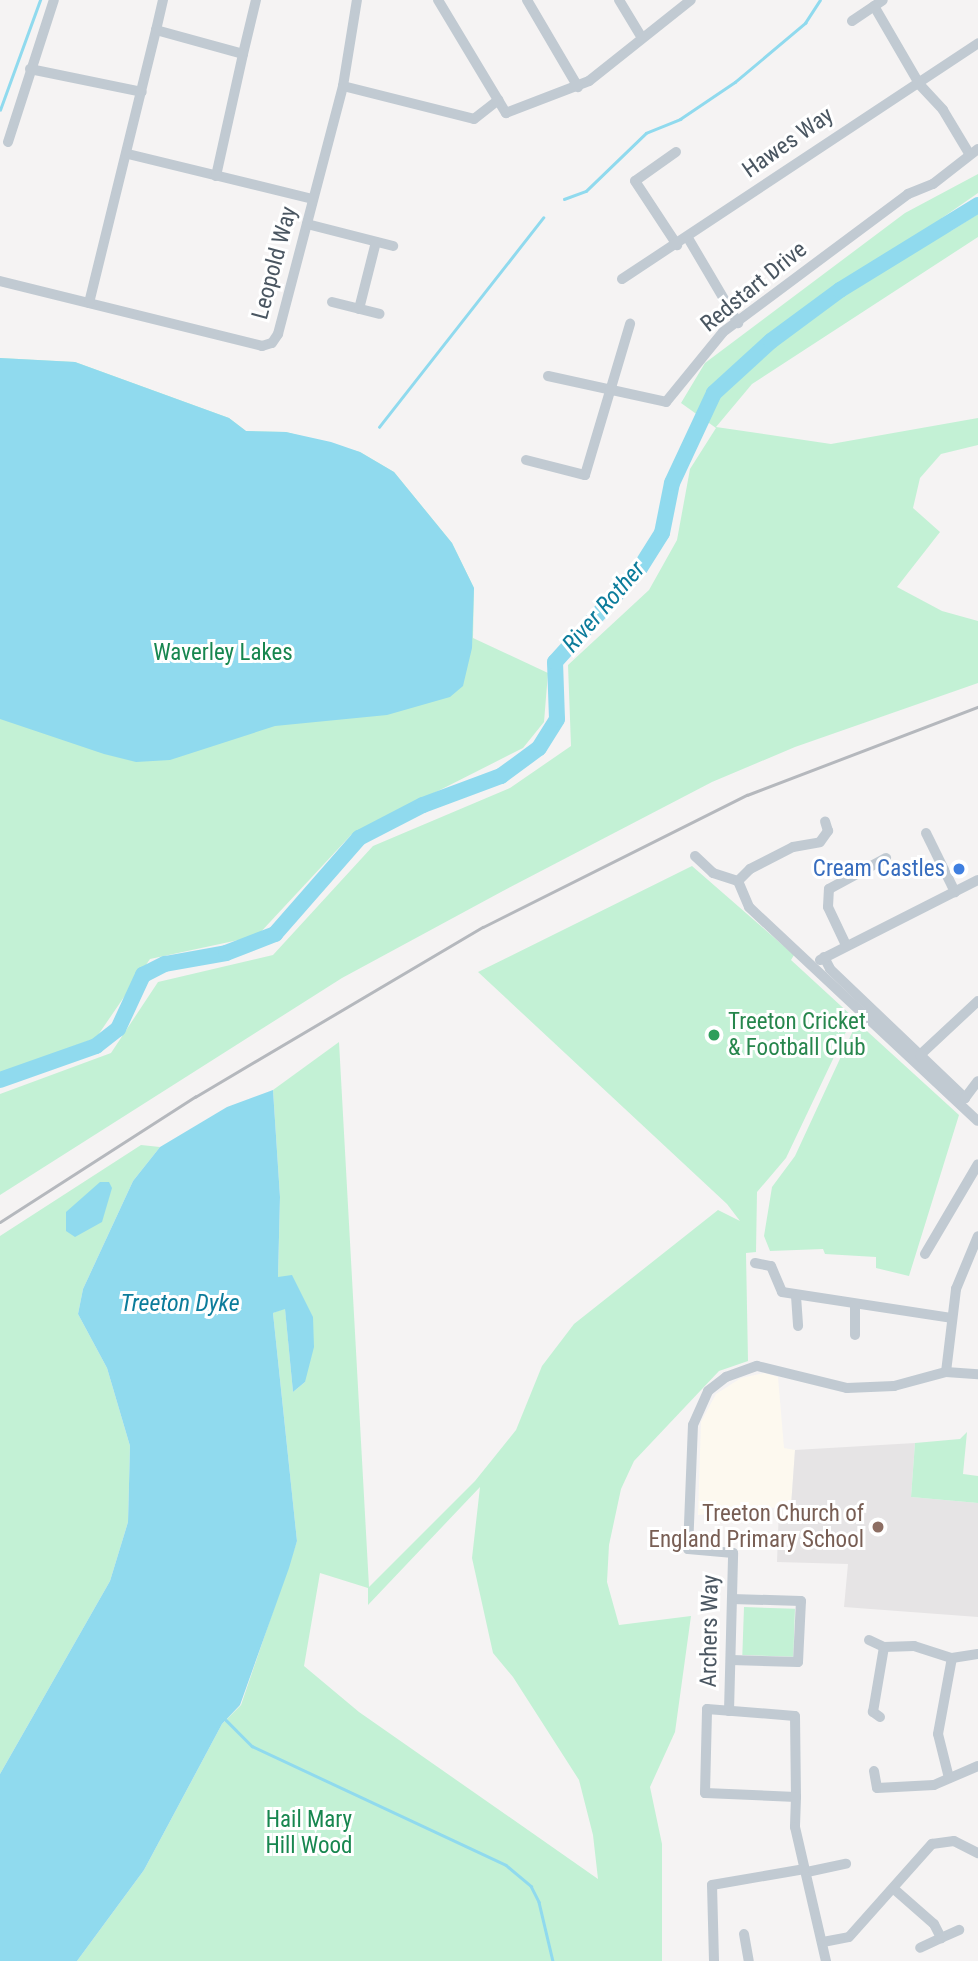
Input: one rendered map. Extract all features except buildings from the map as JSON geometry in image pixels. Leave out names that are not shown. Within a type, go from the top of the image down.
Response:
[{"type":"street","points":[[8,142],[54,0]]},
{"type":"street","points":[[89,303],[128,154],[163,0]]},
{"type":"street","points":[[216,176],[257,0]]},
{"type":"street","name":"Leopold Way","points":[[0,281],[262,346],[278,334],[343,86],[357,0]]},
{"type":"street","points":[[438,0],[506,113],[578,87],[691,0]]},
{"type":"street","points":[[527,0],[578,87]]},
{"type":"street","points":[[620,0],[642,38]]},
{"type":"street","points":[[852,21],[879,3],[919,79],[974,152]]},
{"type":"street","points":[[156,30],[243,54]]},
{"type":"street","name":"Hawes Way","points":[[622,279],[688,238],[919,79],[978,43]]},
{"type":"street","points":[[30,69],[142,92]]},
{"type":"street","points":[[343,86],[474,119],[498,100]]},
{"type":"street","points":[[676,152],[635,181],[677,245]]},
{"type":"street","name":"Redstart Drive","points":[[548,376],[666,402],[723,332],[908,194],[933,184],[974,152]]},
{"type":"street","points":[[128,154],[313,199]]},
{"type":"street","points":[[307,224],[393,246]]},
{"type":"street","points":[[688,238],[738,323]]},
{"type":"street","points":[[359,309],[376,242]]},
{"type":"street","points":[[332,302],[380,314]]},
{"type":"street","points":[[526,460],[585,475],[613,390],[630,324]]},
{"type":"street","points":[[738,881],[750,869],[793,847],[820,842],[828,831],[825,821]]},
{"type":"street","points":[[926,833],[956,892]]},
{"type":"street","points":[[695,856],[712,873],[738,881],[749,907],[978,1121]]},
{"type":"street","points":[[846,945],[828,907],[829,889],[886,858]]},
{"type":"street","points":[[814,968],[824,957],[846,945],[978,880]]},
{"type":"street","points":[[824,957],[830,969],[965,1098],[978,1081]]},
{"type":"street","points":[[920,1055],[978,1001]]},
{"type":"street","points":[[925,1254],[978,1164]]},
{"type":"street","points":[[978,1236],[962,1269],[951,1318],[946,1372],[978,1374]]},
{"type":"street","points":[[755,1263],[771,1266],[782,1292],[796,1296],[951,1318]]},
{"type":"street","points":[[796,1296],[798,1326]]},
{"type":"street","points":[[855,1304],[855,1335]]},
{"type":"street","name":"Archers Way","points":[[729,1711],[733,1553],[688,1549],[696,1412],[708,1391],[726,1377],[757,1366],[860,1388],[946,1372]]},
{"type":"street","points":[[731,1660],[798,1661],[801,1601],[732,1599]]},
{"type":"street","points":[[869,1640],[884,1647],[914,1646],[952,1658],[978,1654]]},
{"type":"street","points":[[872,1716],[884,1647]]},
{"type":"street","points":[[949,1778],[938,1734],[952,1658]]},
{"type":"street","points":[[796,1797],[705,1793],[707,1709],[795,1716],[796,1797],[795,1828],[827,1961]]},
{"type":"street","points":[[874,1771],[877,1788],[933,1785],[978,1766]]},
{"type":"street","points":[[823,1942],[849,1937],[937,1842],[954,1841],[978,1853]]},
{"type":"street","points":[[714,1961],[712,1885],[846,1864]]},
{"type":"street","points":[[894,1889],[934,1924],[941,1938]]},
{"type":"street","points":[[920,1948],[959,1930]]},
{"type":"street","points":[[744,1934],[748,1961]]},
{"type":"shaded area","points":[[764,1373],[778,1377],[784,1448],[795,1450],[791,1506],[698,1515],[701,1422],[716,1394],[741,1378]]},
{"type":"shaded area","name":"Treeton Church of England Primary School","points":[[915,1443],[911,1497],[978,1503],[978,1617],[844,1607],[848,1564],[777,1562],[779,1507],[791,1506],[795,1450]]},
{"type":"green space","points":[[978,174],[978,193],[942,218],[951,231],[978,214],[978,237],[752,384],[716,427],[831,444],[978,418],[978,445],[941,454],[920,478],[913,508],[940,532],[897,587],[942,611],[978,621],[978,683],[795,747],[712,782],[501,892],[342,978],[0,1195],[0,1094],[111,1053],[158,982],[273,955],[373,846],[510,788],[571,746],[568,665],[649,590],[677,540],[690,469],[716,428],[681,403],[705,363],[905,213]]},
{"type":"green space","name":"Waverley Lakes","points":[[0,358],[75,362],[229,418],[246,431],[286,432],[360,452],[394,472],[452,543],[474,588],[473,638],[548,673],[544,722],[523,748],[351,835],[257,936],[150,959],[96,1038],[0,1073]]},
{"type":"green space","name":"Hail Mary Hill Wood","points":[[692,866],[794,955],[791,960],[853,1017],[786,1158],[757,1192],[756,1252],[746,1253],[748,1361],[719,1371],[634,1461],[621,1489],[609,1545],[607,1582],[619,1625],[691,1616],[675,1732],[650,1787],[662,1844],[662,1961],[77,1961],[144,1870],[222,1724],[241,1705],[297,1541],[273,1313],[285,1308],[293,1392],[305,1382],[278,1277],[280,1197],[273,1090],[339,1042],[369,1587],[475,1481],[516,1430],[542,1366],[574,1324],[718,1210],[740,1221],[727,1204],[478,972]],"holes":[[[480,1487],[472,1558],[493,1653],[513,1677],[579,1780],[593,1835],[598,1879],[359,1712],[304,1666],[320,1573],[368,1588],[368,1605]]]},
{"type":"green space","points":[[857,1022],[959,1115],[909,1276],[876,1268],[876,1257],[825,1254],[823,1249],[770,1251],[764,1236],[772,1187],[795,1156]]},
{"type":"green space","points":[[141,1145],[160,1147],[133,1181],[83,1289],[78,1314],[107,1368],[130,1446],[128,1522],[110,1581],[0,1774],[0,1236]]},
{"type":"green space","points":[[967,1432],[963,1474],[978,1476],[978,1503],[911,1497],[915,1443],[960,1439]]},
{"type":"green space","points":[[744,1607],[795,1609],[793,1657],[742,1655]]},
{"type":"water","points":[[0,358],[75,362],[229,418],[246,431],[286,432],[331,442],[360,452],[394,472],[452,543],[474,588],[472,648],[463,686],[450,697],[387,715],[275,726],[170,760],[136,762],[0,719]]},
{"type":"water","name":"Treeton Dyke","points":[[273,1090],[280,1197],[278,1277],[292,1275],[313,1317],[314,1347],[305,1382],[293,1392],[285,1309],[273,1313],[297,1541],[289,1568],[240,1705],[222,1724],[144,1870],[77,1961],[0,1961],[0,1774],[110,1581],[128,1522],[130,1446],[107,1368],[78,1314],[83,1289],[133,1181],[160,1147],[227,1107]]},
{"type":"water","points":[[100,1182],[109,1182],[112,1188],[102,1222],[75,1237],[66,1231],[66,1212]]},
{"type":"waterway","points":[[0,110],[40,0]]},
{"type":"waterway","points":[[564,199],[586,191],[646,133],[680,119],[735,82],[805,23],[820,0]]},
{"type":"waterway","name":"River Rother","points":[[0,1080],[96,1046],[118,1029],[143,975],[165,964],[226,953],[275,934],[359,838],[423,805],[501,776],[539,748],[557,719],[555,662],[640,568],[662,533],[672,483],[714,393],[771,341],[840,290],[978,205]]},
{"type":"waterway","points":[[379,427],[543,218]]},
{"type":"waterway","points":[[226,1720],[252,1746],[506,1865],[531,1886],[539,1902],[553,1961]]},
{"type":"railway","points":[[0,1222],[195,1097],[483,927],[747,795],[978,707]]},
{"type":"place","name":"Cream Castles","points":[[959,869]]},
{"type":"place","name":"Treeton Cricket & Football Club","points":[[714,1035]]},
{"type":"place","name":"Treeton Church of England Primary School","points":[[878,1527]]}]
